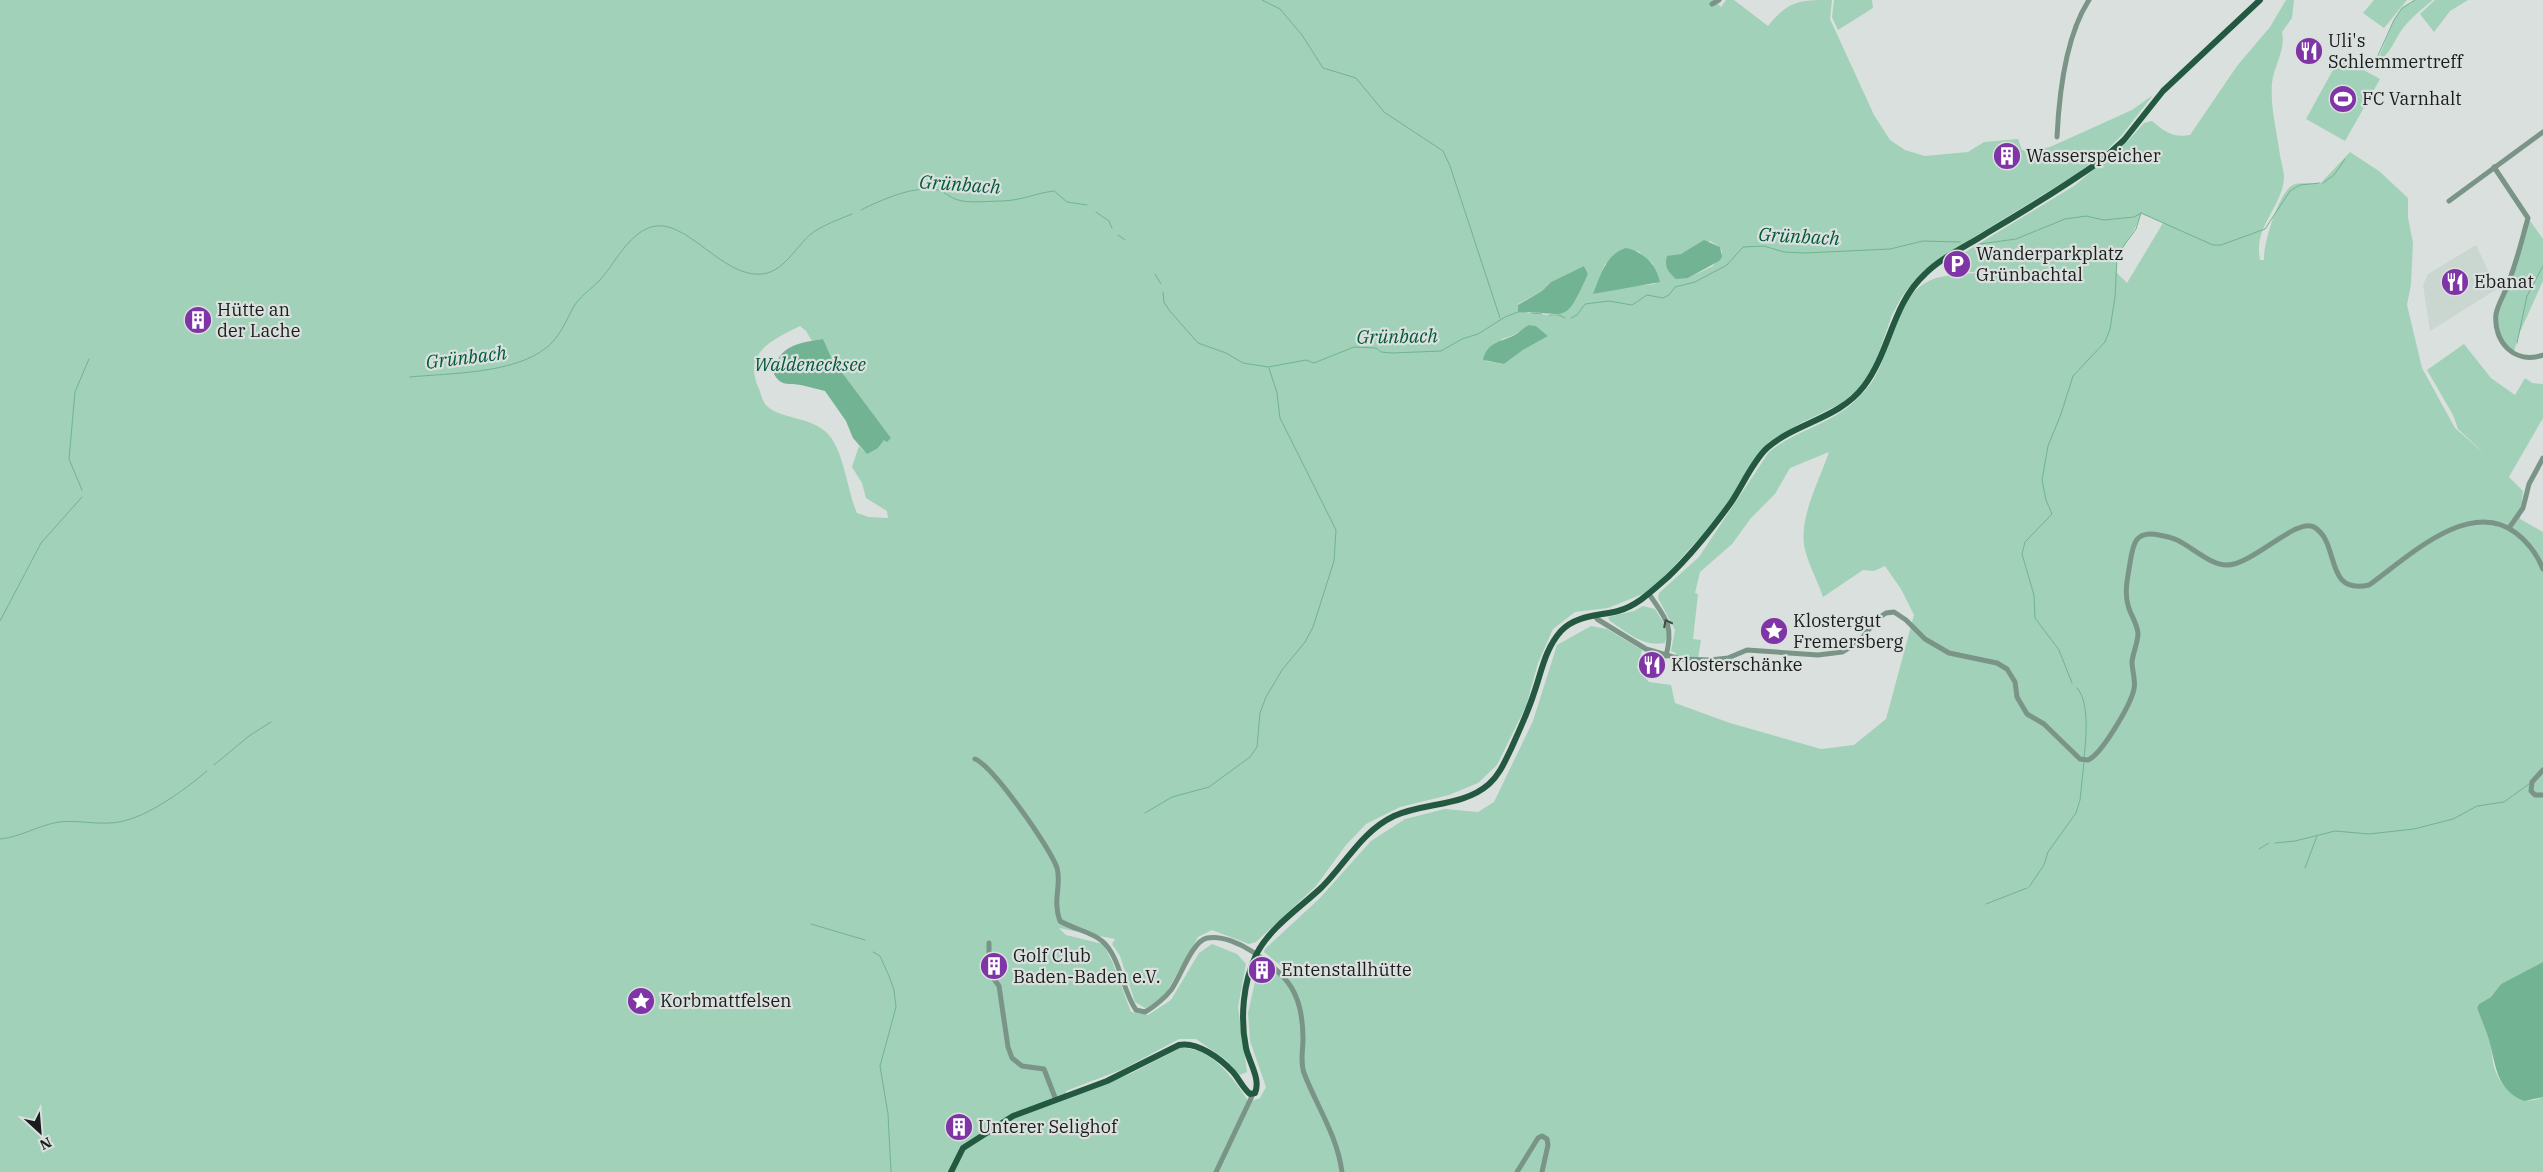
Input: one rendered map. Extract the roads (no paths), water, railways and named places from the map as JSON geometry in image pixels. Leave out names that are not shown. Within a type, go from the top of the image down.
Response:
[{"type":"main road","points":[[951,1172],[963,1148],[972,1140],[1013,1116],[1107,1081],[1187,1043],[1197,1046],[1228,1067],[1247,1091],[1253,1094],[1257,1091],[1257,1083],[1247,1050],[1243,1024],[1245,993],[1256,954],[1272,932],[1326,882],[1366,834],[1394,816],[1417,808],[1464,798],[1477,793],[1493,780],[1520,730],[1534,695],[1547,650],[1565,627],[1580,619],[1626,608],[1649,594],[1705,537],[1765,450],[1782,437],[1844,406],[1861,390],[1874,372],[1899,310],[1913,287],[1925,273],[1954,253],[2045,199],[2102,160],[2124,140],[2163,91],[2260,0]]},
{"type":"street","points":[[1712,4],[1720,0]]},
{"type":"street","points":[[2057,137],[2062,77],[2079,21],[2089,0]]},
{"type":"street","points":[[2449,201],[2543,132]]},
{"type":"street","points":[[2494,167],[2528,218],[2515,264],[2496,315],[2498,334],[2505,349],[2513,355],[2530,358],[2543,356]]},
{"type":"street","points":[[2509,528],[2523,508],[2529,484],[2543,458]]},
{"type":"street","points":[[1595,615],[1597,619],[1646,649],[1680,659],[1710,660],[1728,658],[1747,650],[1818,655],[1842,652],[1855,646],[1878,619],[1886,613],[1894,612],[1906,620],[1925,639],[1949,653],[1997,662],[2007,669],[2015,682],[2017,697],[2027,714],[2044,724],[2080,759],[2088,760],[2101,750],[2134,688],[2132,660],[2138,630],[2127,604],[2126,594],[2132,550],[2137,539],[2142,535],[2151,534],[2175,539],[2210,559],[2227,565],[2257,555],[2303,525],[2314,526],[2323,535],[2340,579],[2351,587],[2357,588],[2369,585],[2434,538],[2454,527],[2482,521],[2509,528],[2529,543],[2543,569]]},
{"type":"street","points":[[1649,594],[1670,629],[1671,638],[1666,656]]},
{"type":"street","points":[[975,759],[990,772],[1014,800],[1050,851],[1058,871],[1056,901],[1060,921],[1102,941],[1114,956],[1129,1000],[1136,1010],[1144,1012],[1158,1004],[1172,989],[1195,947],[1205,938],[1220,937],[1256,954],[1276,967],[1293,988],[1301,1011],[1304,1071],[1335,1140],[1342,1172]]},
{"type":"street","points":[[2543,770],[2533,781],[2531,791],[2535,795],[2543,795]]},
{"type":"street","points":[[989,943],[989,956],[982,964],[999,986],[1008,1047],[1012,1058],[1022,1066],[1044,1069],[1056,1100]]},
{"type":"street","points":[[1216,1172],[1253,1094]]},
{"type":"street","points":[[1517,1172],[1538,1138],[1542,1136],[1547,1139],[1548,1145],[1542,1172]]},
{"type":"water","points":[[1704,240],[1720,247],[1722,257],[1719,261],[1688,278],[1676,279],[1667,269],[1667,256],[1681,254]]},
{"type":"water","points":[[1626,248],[1638,252],[1652,264],[1660,282],[1593,294],[1601,273],[1609,260],[1613,255]]},
{"type":"water","points":[[1584,266],[1588,274],[1574,302],[1563,313],[1518,312],[1518,305],[1542,291],[1551,282]]},
{"type":"water","points":[[1529,325],[1536,326],[1548,336],[1523,350],[1504,364],[1483,360],[1487,350]]},
{"type":"water","name":"Waldenecksee","points":[[823,339],[832,359],[891,438],[887,442],[884,440],[878,448],[867,454],[853,438],[846,421],[825,391],[783,383],[774,374],[776,364],[784,351],[798,344]]},
{"type":"water","points":[[2543,962],[2543,1097],[2524,1101],[2515,1096],[2502,1083],[2477,1008],[2479,1004],[2491,997],[2501,984]]},
{"type":"waterway","points":[[1262,0],[1280,9],[1302,35],[1323,68],[1356,78],[1384,112],[1443,151],[1450,166],[1500,318]]},
{"type":"waterway","name":"Grünbach","points":[[2376,60],[2394,20],[2402,8],[2415,0]]},
{"type":"waterway","name":"Grünbach","points":[[2323,183],[2334,175],[2345,159]]},
{"type":"waterway","name":"Grünbach","points":[[1980,244],[2016,239],[2065,219],[2086,216],[2104,220],[2134,217],[2141,213],[2213,245],[2221,245],[2265,229],[2290,191],[2300,185],[2320,183]]},
{"type":"waterway","name":"Grünbach","points":[[861,210],[886,199],[922,189],[935,189],[960,201],[972,202],[1008,201],[1054,191],[1067,202],[1087,205]]},
{"type":"waterway","name":"Grünbach","points":[[1096,212],[1109,221],[1112,228]]},
{"type":"waterway","points":[[2072,683],[2059,650],[2035,618],[2034,595],[2022,554],[2025,542],[2052,514],[2046,500],[2042,480],[2048,446],[2073,376],[2105,342],[2110,329],[2115,297],[2117,258],[2136,229],[2141,213]]},
{"type":"waterway","name":"Grünbach","points":[[410,377],[481,371],[499,368],[532,357],[555,340],[575,304],[599,281],[628,243],[635,236],[651,227],[664,226],[678,230],[733,267],[748,273],[763,274],[779,267],[815,231],[852,214]]},
{"type":"waterway","name":"Grünbach","points":[[1118,235],[1125,240]]},
{"type":"waterway","name":"Grünbach","points":[[1571,318],[1577,315],[1585,304],[1609,301],[1632,305],[1647,295],[1663,298],[1669,295],[1675,287],[1695,282],[1727,265],[1743,247],[1764,246],[1784,252],[1805,253],[1890,249],[1923,241],[1960,242]]},
{"type":"waterway","points":[[2517,343],[2527,296],[2543,266]]},
{"type":"waterway","name":"Grünbach","points":[[1155,274],[1161,284]]},
{"type":"waterway","name":"Grünbach","points":[[1163,292],[1164,302],[1169,310],[1198,343],[1226,353],[1243,363],[1268,367],[1306,360],[1314,363],[1354,347],[1376,348],[1381,352],[1392,353],[1441,351],[1462,339],[1478,334],[1505,317],[1518,312],[1527,312]]},
{"type":"waterway","name":"Grünbach","points":[[1531,313],[1542,314]]},
{"type":"waterway","name":"Grünbach","points":[[1549,315],[1559,315],[1565,318]]},
{"type":"waterway","points":[[82,490],[69,459],[75,392],[89,359]]},
{"type":"waterway","points":[[1145,813],[1172,797],[1209,787],[1250,757],[1257,747],[1260,713],[1266,697],[1282,670],[1305,642],[1313,627],[1334,561],[1336,530],[1280,418],[1277,393],[1269,368]]},
{"type":"waterway","points":[[0,621],[41,543],[82,497]]},
{"type":"waterway","points":[[2077,688],[2084,702],[2085,711],[2084,757]]},
{"type":"waterway","points":[[214,765],[249,736],[271,722]]},
{"type":"waterway","points":[[2029,887],[2044,865],[2048,852],[2076,813],[2080,800],[2084,762]]},
{"type":"waterway","points":[[0,839],[59,822],[110,823],[135,817],[162,804],[207,771]]},
{"type":"waterway","points":[[2275,843],[2295,841],[2335,831],[2369,834],[2414,829],[2453,819],[2477,806],[2504,802],[2529,784]]},
{"type":"waterway","points":[[2305,868],[2317,836]]},
{"type":"waterway","points":[[2259,849],[2269,843]]},
{"type":"waterway","points":[[1986,904],[2027,888]]},
{"type":"waterway","points":[[811,924],[865,940]]},
{"type":"waterway","points":[[873,952],[880,956],[889,976],[894,990],[896,1007],[880,1066],[888,1114],[891,1172]]},
{"type":"place","name":"Uli's Schlemmertreff","points":[[2309,51]]},
{"type":"place","name":"FC Varnhalt","points":[[2343,99]]},
{"type":"place","name":"Wasserspeicher","points":[[2007,156]]},
{"type":"place","name":"Wanderparkplatz Grünbachtal","points":[[1957,264]]},
{"type":"place","name":"Ebanat","points":[[2455,282]]},
{"type":"place","name":"Hütte an der Lache","points":[[198,320]]},
{"type":"place","name":"Klostergut Fremersberg","points":[[1774,631]]},
{"type":"place","name":"Klosterschänke","points":[[1652,665]]},
{"type":"place","name":"Golf Club Baden-Baden e.V.","points":[[994,966]]},
{"type":"place","name":"Entenstallhütte","points":[[1262,970]]},
{"type":"place","name":"Korbmattfelsen","points":[[641,1001]]},
{"type":"place","name":"Unterer Selighof","points":[[959,1127]]}]
